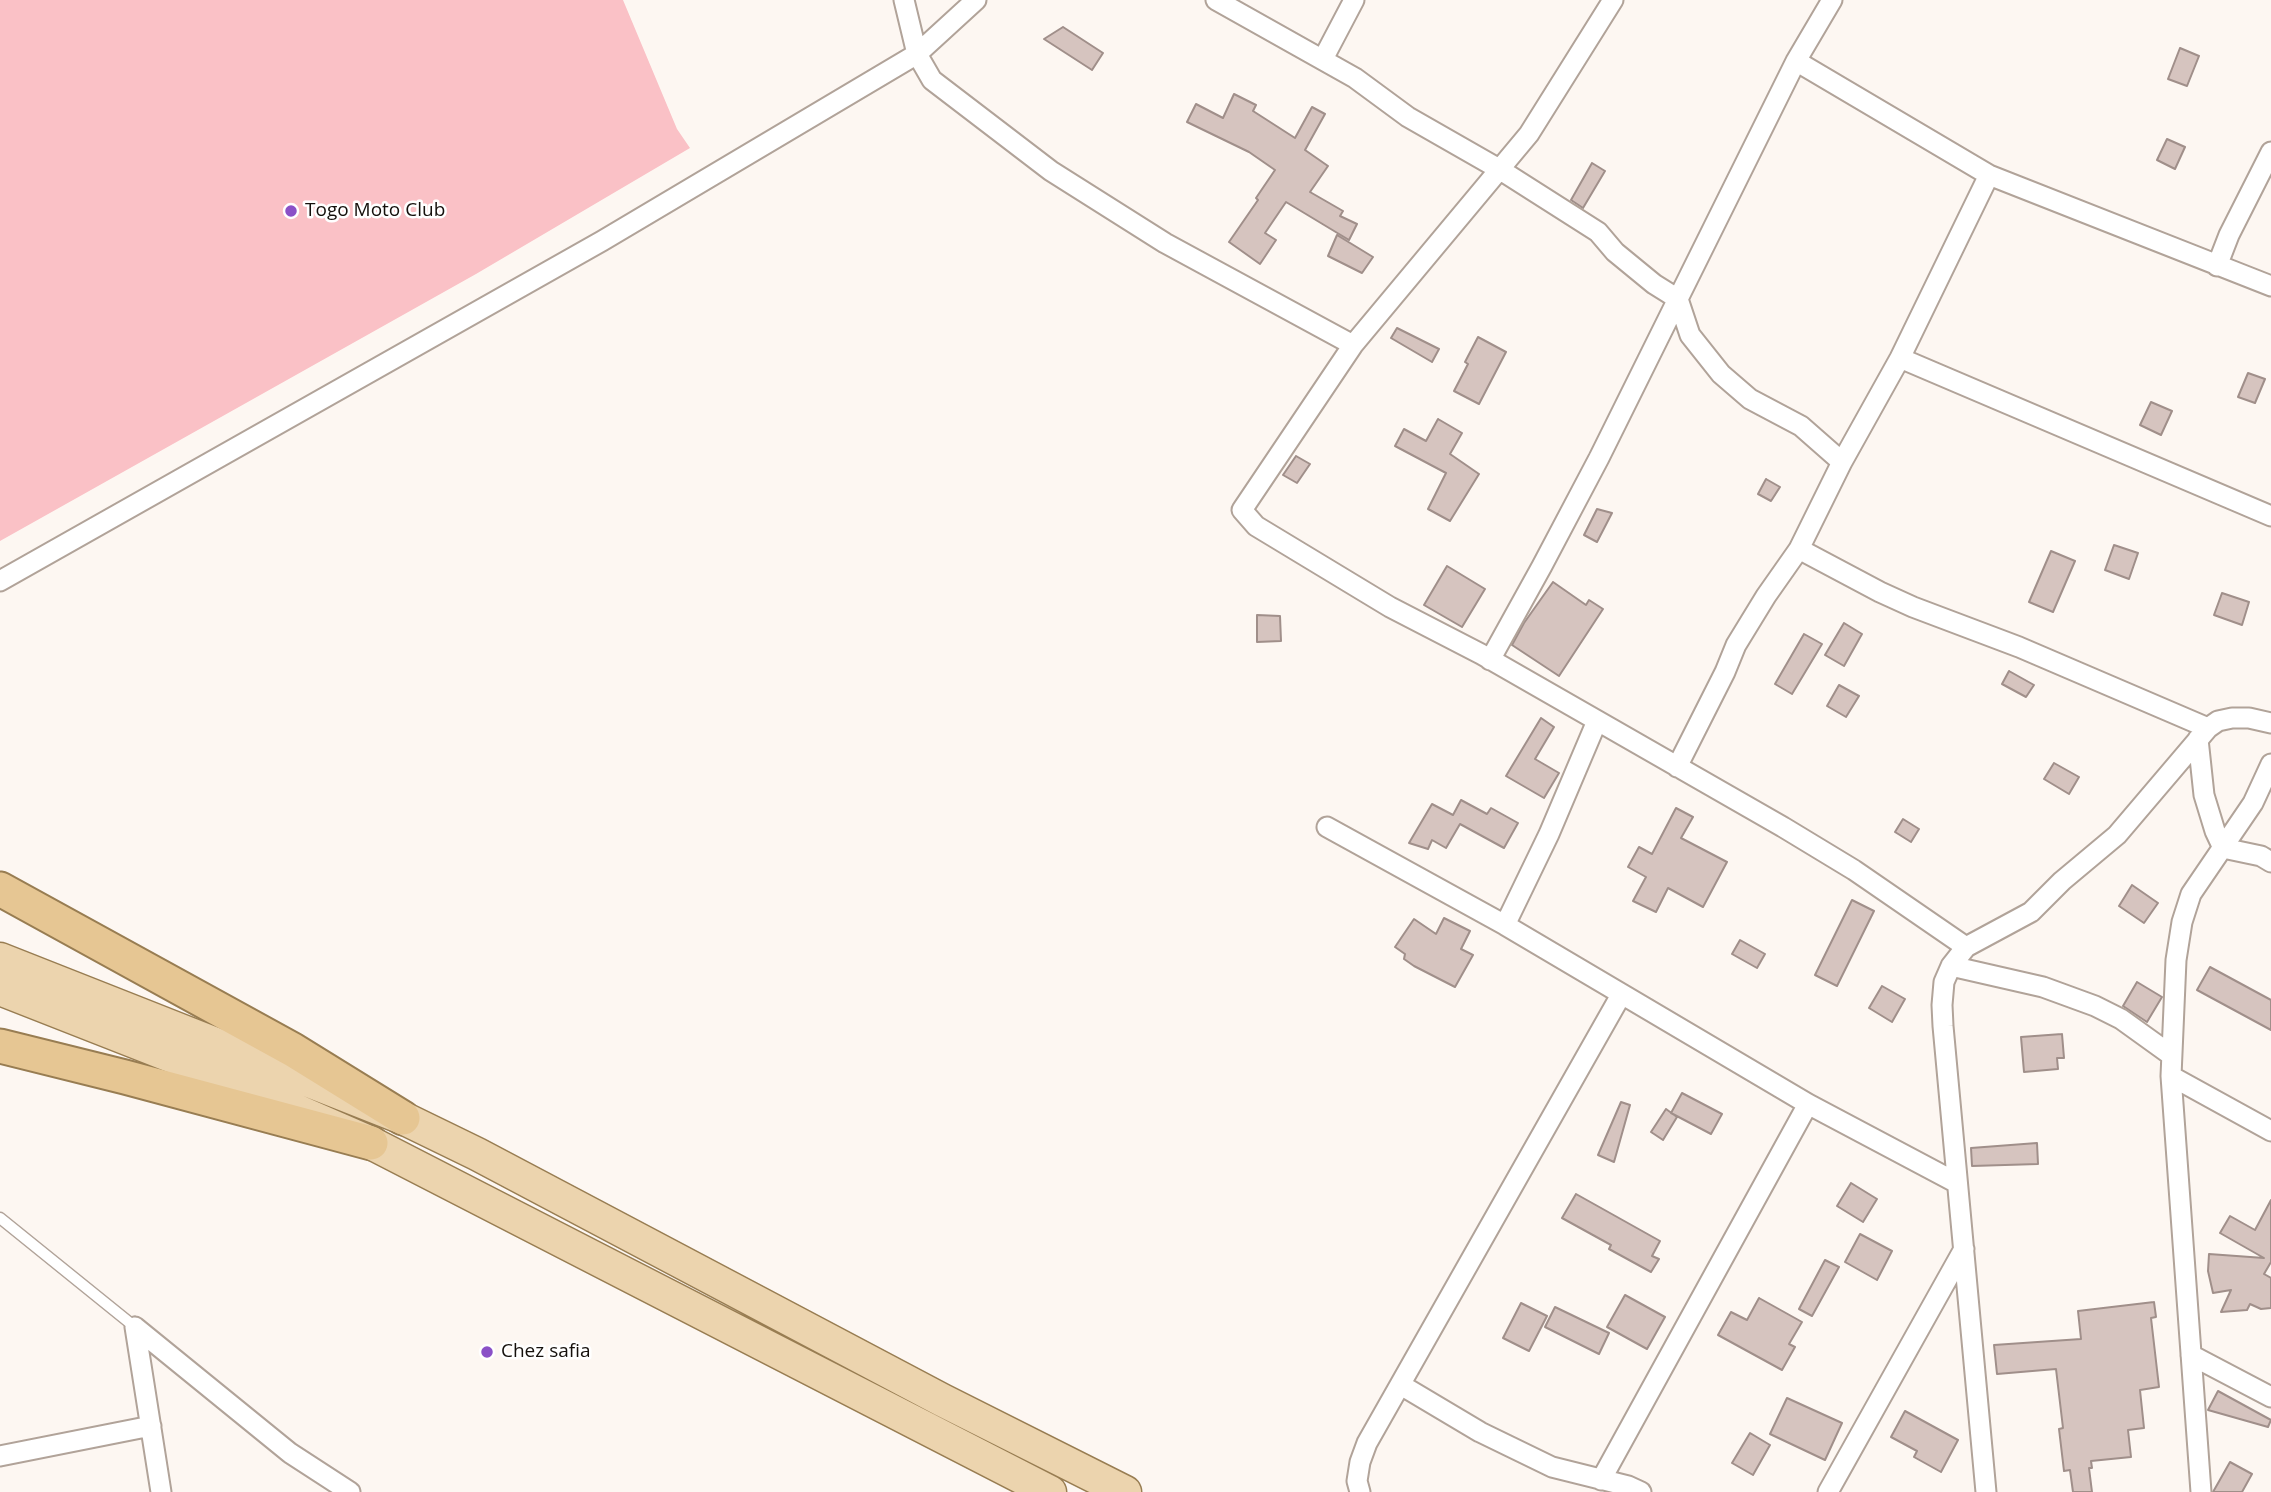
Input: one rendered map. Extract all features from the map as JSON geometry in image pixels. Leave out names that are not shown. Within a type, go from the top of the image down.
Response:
[{"type":"highway","points":[[0,889],[293,1050],[403,1118]]},
{"type":"highway","points":[[0,1046],[371,1143]]},
{"type":"main road","points":[[0,959],[403,1118],[477,1154],[942,1400],[1125,1492]]},
{"type":"main road","points":[[0,989],[176,1058],[371,1143],[1050,1492]]},
{"type":"street","points":[[904,0],[917,54],[932,80],[1051,171],[1166,243],[1353,345]]},
{"type":"street","points":[[0,581],[602,241],[917,54],[976,0]]},
{"type":"street","points":[[1216,0],[1355,78],[1408,117],[1499,169],[1598,232],[1615,252],[1654,284],[1678,299],[1690,335],[1721,374],[1750,399],[1801,426],[1842,462]]},
{"type":"street","points":[[1323,59],[1354,0]]},
{"type":"street","points":[[1613,0],[1530,134],[1353,345],[1242,510],[1256,526],[1390,607],[1719,789],[1854,870],[1966,947]]},
{"type":"street","points":[[1490,660],[1599,458],[1796,61],[1832,0]]},
{"type":"street","points":[[1796,61],[1989,175],[2271,286]]},
{"type":"street","points":[[2217,266],[2229,235],[2271,152]]},
{"type":"street","points":[[1677,767],[1736,645],[1799,550],[1842,462],[1900,358],[1989,175]]},
{"type":"street","points":[[1900,358],[2271,516]]},
{"type":"street","points":[[1799,550],[1902,602],[2019,648],[2203,733]]},
{"type":"street","points":[[1986,1492],[1942,1004],[1944,982],[1951,966],[1966,947],[2031,912],[2062,881],[2107,844],[2139,811],[2203,733],[2218,721],[2249,718],[2271,723]]},
{"type":"street","points":[[1505,925],[1549,834],[1597,721]]},
{"type":"street","points":[[2203,733],[2204,795],[2223,848]]},
{"type":"street","points":[[2201,1492],[2171,1076],[2176,960],[2182,922],[2191,894],[2253,803],[2271,764]]},
{"type":"street","points":[[1327,827],[1505,925],[1808,1104],[1957,1183]]},
{"type":"street","points":[[2223,848],[2261,856],[2271,862]]},
{"type":"street","points":[[1951,966],[2043,987],[2095,1006],[2121,1019],[2171,1055]]},
{"type":"street","points":[[1360,1492],[1357,1481],[1367,1443],[1621,995]]},
{"type":"street","points":[[2171,1076],[2271,1131]]},
{"type":"street","points":[[1601,1480],[1808,1104]]},
{"type":"street","points":[[1828,1492],[1964,1249]]},
{"type":"street","points":[[135,1327],[161,1492]]},
{"type":"street","points":[[135,1327],[290,1453],[350,1492]]},
{"type":"street","points":[[2191,1355],[2271,1397]]},
{"type":"street","points":[[1401,1385],[1525,1455],[1563,1471],[1628,1486],[1642,1492]]},
{"type":"street","points":[[0,1456],[151,1426]]},
{"type":"lane","points":[[0,1218],[135,1327]]},
{"type":"shaded area","name":"Togo Moto Club","points":[[0,0],[623,0],[677,129],[690,148],[476,274],[0,541]]},
{"type":"building","points":[[1063,27],[1103,53],[1092,70],[1044,39]]},
{"type":"building","points":[[2180,48],[2199,56],[2187,86],[2168,79]]},
{"type":"building","points":[[1234,94],[1256,105],[1253,111],[1295,138],[1312,107],[1325,114],[1305,150],[1328,166],[1310,192],[1343,211],[1340,216],[1357,224],[1349,240],[1286,202],[1265,233],[1276,240],[1260,264],[1229,242],[1275,170],[1249,152],[1187,122],[1196,104],[1223,118]]},
{"type":"building","points":[[2167,139],[2185,147],[2175,169],[2157,160]]},
{"type":"building","points":[[1592,163],[1605,171],[1583,208],[1571,200]]},
{"type":"building","points":[[1337,235],[1373,257],[1362,273],[1328,256]]},
{"type":"building","points":[[1397,328],[1439,349],[1432,362],[1391,338]]},
{"type":"building","points":[[1478,337],[1506,352],[1479,404],[1454,391]]},
{"type":"building","points":[[2248,373],[2265,379],[2255,403],[2238,397]]},
{"type":"building","points":[[2151,402],[2172,411],[2161,435],[2140,425]]},
{"type":"building","points":[[1438,419],[1462,433],[1450,454],[1479,474],[1450,521],[1428,509],[1446,473],[1395,446],[1404,429],[1426,441]]},
{"type":"building","points":[[1296,456],[1310,464],[1297,483],[1283,475]]},
{"type":"building","points":[[1766,479],[1780,487],[1771,501],[1758,494]]},
{"type":"building","points":[[1597,509],[1612,513],[1597,542],[1584,535]]},
{"type":"building","points":[[2114,545],[2138,553],[2129,579],[2105,570]]},
{"type":"building","points":[[2051,551],[2075,561],[2053,612],[2029,602]]},
{"type":"building","points":[[1447,566],[1485,589],[1462,627],[1424,605]]},
{"type":"building","points":[[1553,582],[1586,605],[1589,600],[1603,609],[1559,676],[1512,645]]},
{"type":"building","points":[[2222,593],[2249,602],[2242,625],[2214,615]]},
{"type":"building","points":[[1257,615],[1280,616],[1281,641],[1257,642]]},
{"type":"building","points":[[1844,623],[1862,634],[1844,666],[1825,655]]},
{"type":"building","points":[[1804,634],[1822,644],[1792,694],[1775,684]]},
{"type":"building","points":[[2009,671],[2034,685],[2026,697],[2002,684]]},
{"type":"building","points":[[1839,685],[1859,696],[1846,717],[1827,706]]},
{"type":"building","points":[[1541,718],[1554,727],[1535,759],[1559,773],[1544,798],[1506,776]]},
{"type":"building","points":[[2054,763],[2079,777],[2069,794],[2044,779]]},
{"type":"building","points":[[1461,800],[1487,814],[1491,808],[1518,823],[1504,848],[1460,824],[1446,848],[1432,840],[1428,849],[1409,843],[1432,804],[1453,815]]},
{"type":"building","points":[[1676,808],[1693,817],[1681,838],[1727,862],[1703,907],[1668,888],[1656,912],[1633,901],[1646,877],[1628,867],[1639,847],[1652,854]]},
{"type":"building","points":[[1903,819],[1919,829],[1911,842],[1895,832]]},
{"type":"building","points":[[2132,885],[2158,903],[2144,923],[2119,906]]},
{"type":"building","points":[[1852,900],[1874,911],[1837,986],[1815,975]]},
{"type":"building","points":[[1444,918],[1470,931],[1461,949],[1473,955],[1455,987],[1414,966],[1404,959],[1405,954],[1395,947],[1414,919],[1436,934]]},
{"type":"building","points":[[1740,940],[1765,954],[1757,968],[1732,954]]},
{"type":"building","points":[[2210,967],[2271,1000],[2271,1030],[2197,990]]},
{"type":"building","points":[[2137,982],[2162,997],[2147,1022],[2123,1006]]},
{"type":"building","points":[[1882,986],[1905,999],[1892,1022],[1869,1008]]},
{"type":"building","points":[[2062,1034],[2064,1058],[2057,1058],[2058,1069],[2024,1072],[2021,1037]]},
{"type":"building","points":[[1682,1093],[1722,1114],[1711,1134],[1671,1113]]},
{"type":"building","points":[[1621,1102],[1630,1105],[1614,1162],[1598,1155]]},
{"type":"building","points":[[1666,1109],[1677,1117],[1663,1140],[1651,1132]]},
{"type":"building","points":[[2037,1143],[2038,1164],[1972,1166],[1971,1148]]},
{"type":"building","points":[[1851,1183],[1877,1199],[1863,1222],[1837,1206]]},
{"type":"building","points":[[1576,1194],[1660,1241],[1652,1256],[1659,1259],[1651,1272],[1609,1249],[1611,1245],[1562,1218]]},
{"type":"building","points":[[2271,1200],[2271,1262],[2264,1274],[2271,1278],[2271,1308],[2261,1309],[2250,1304],[2247,1310],[2221,1312],[2231,1290],[2213,1293],[2208,1271],[2209,1254],[2264,1258],[2220,1233],[2230,1216],[2255,1230]]},
{"type":"building","points":[[1860,1234],[1892,1251],[1877,1280],[1845,1262]]},
{"type":"building","points":[[1825,1260],[1839,1267],[1812,1316],[1799,1309]]},
{"type":"building","points":[[1625,1295],[1665,1317],[1647,1349],[1607,1327]]},
{"type":"building","points":[[1759,1298],[1802,1322],[1789,1344],[1795,1347],[1782,1370],[1718,1335],[1731,1312],[1747,1320]]},
{"type":"building","points":[[2154,1302],[2156,1317],[2151,1318],[2159,1387],[2140,1390],[2144,1428],[2128,1430],[2131,1457],[2091,1461],[2092,1468],[2089,1468],[2092,1492],[2073,1492],[2070,1470],[2064,1471],[2059,1429],[2063,1428],[2056,1369],[1997,1374],[1994,1345],[2081,1339],[2078,1311]]},
{"type":"building","points":[[1521,1303],[1547,1316],[1529,1351],[1503,1338]]},
{"type":"building","points":[[1555,1307],[1609,1333],[1599,1354],[1545,1327]]},
{"type":"building","points":[[2218,1391],[2271,1420],[2268,1427],[2208,1410]]},
{"type":"building","points":[[1787,1398],[1842,1423],[1825,1460],[1770,1434]]},
{"type":"building","points":[[1905,1411],[1958,1440],[1941,1472],[1914,1457],[1917,1451],[1891,1437]]},
{"type":"building","points":[[1750,1433],[1770,1445],[1753,1475],[1732,1463]]},
{"type":"building","points":[[2230,1462],[2252,1474],[2242,1492],[2213,1492]]},
{"type":"place","name":"Togo Moto Club","points":[[291,211]]},
{"type":"place","name":"Chez safia","points":[[487,1352]]}]
